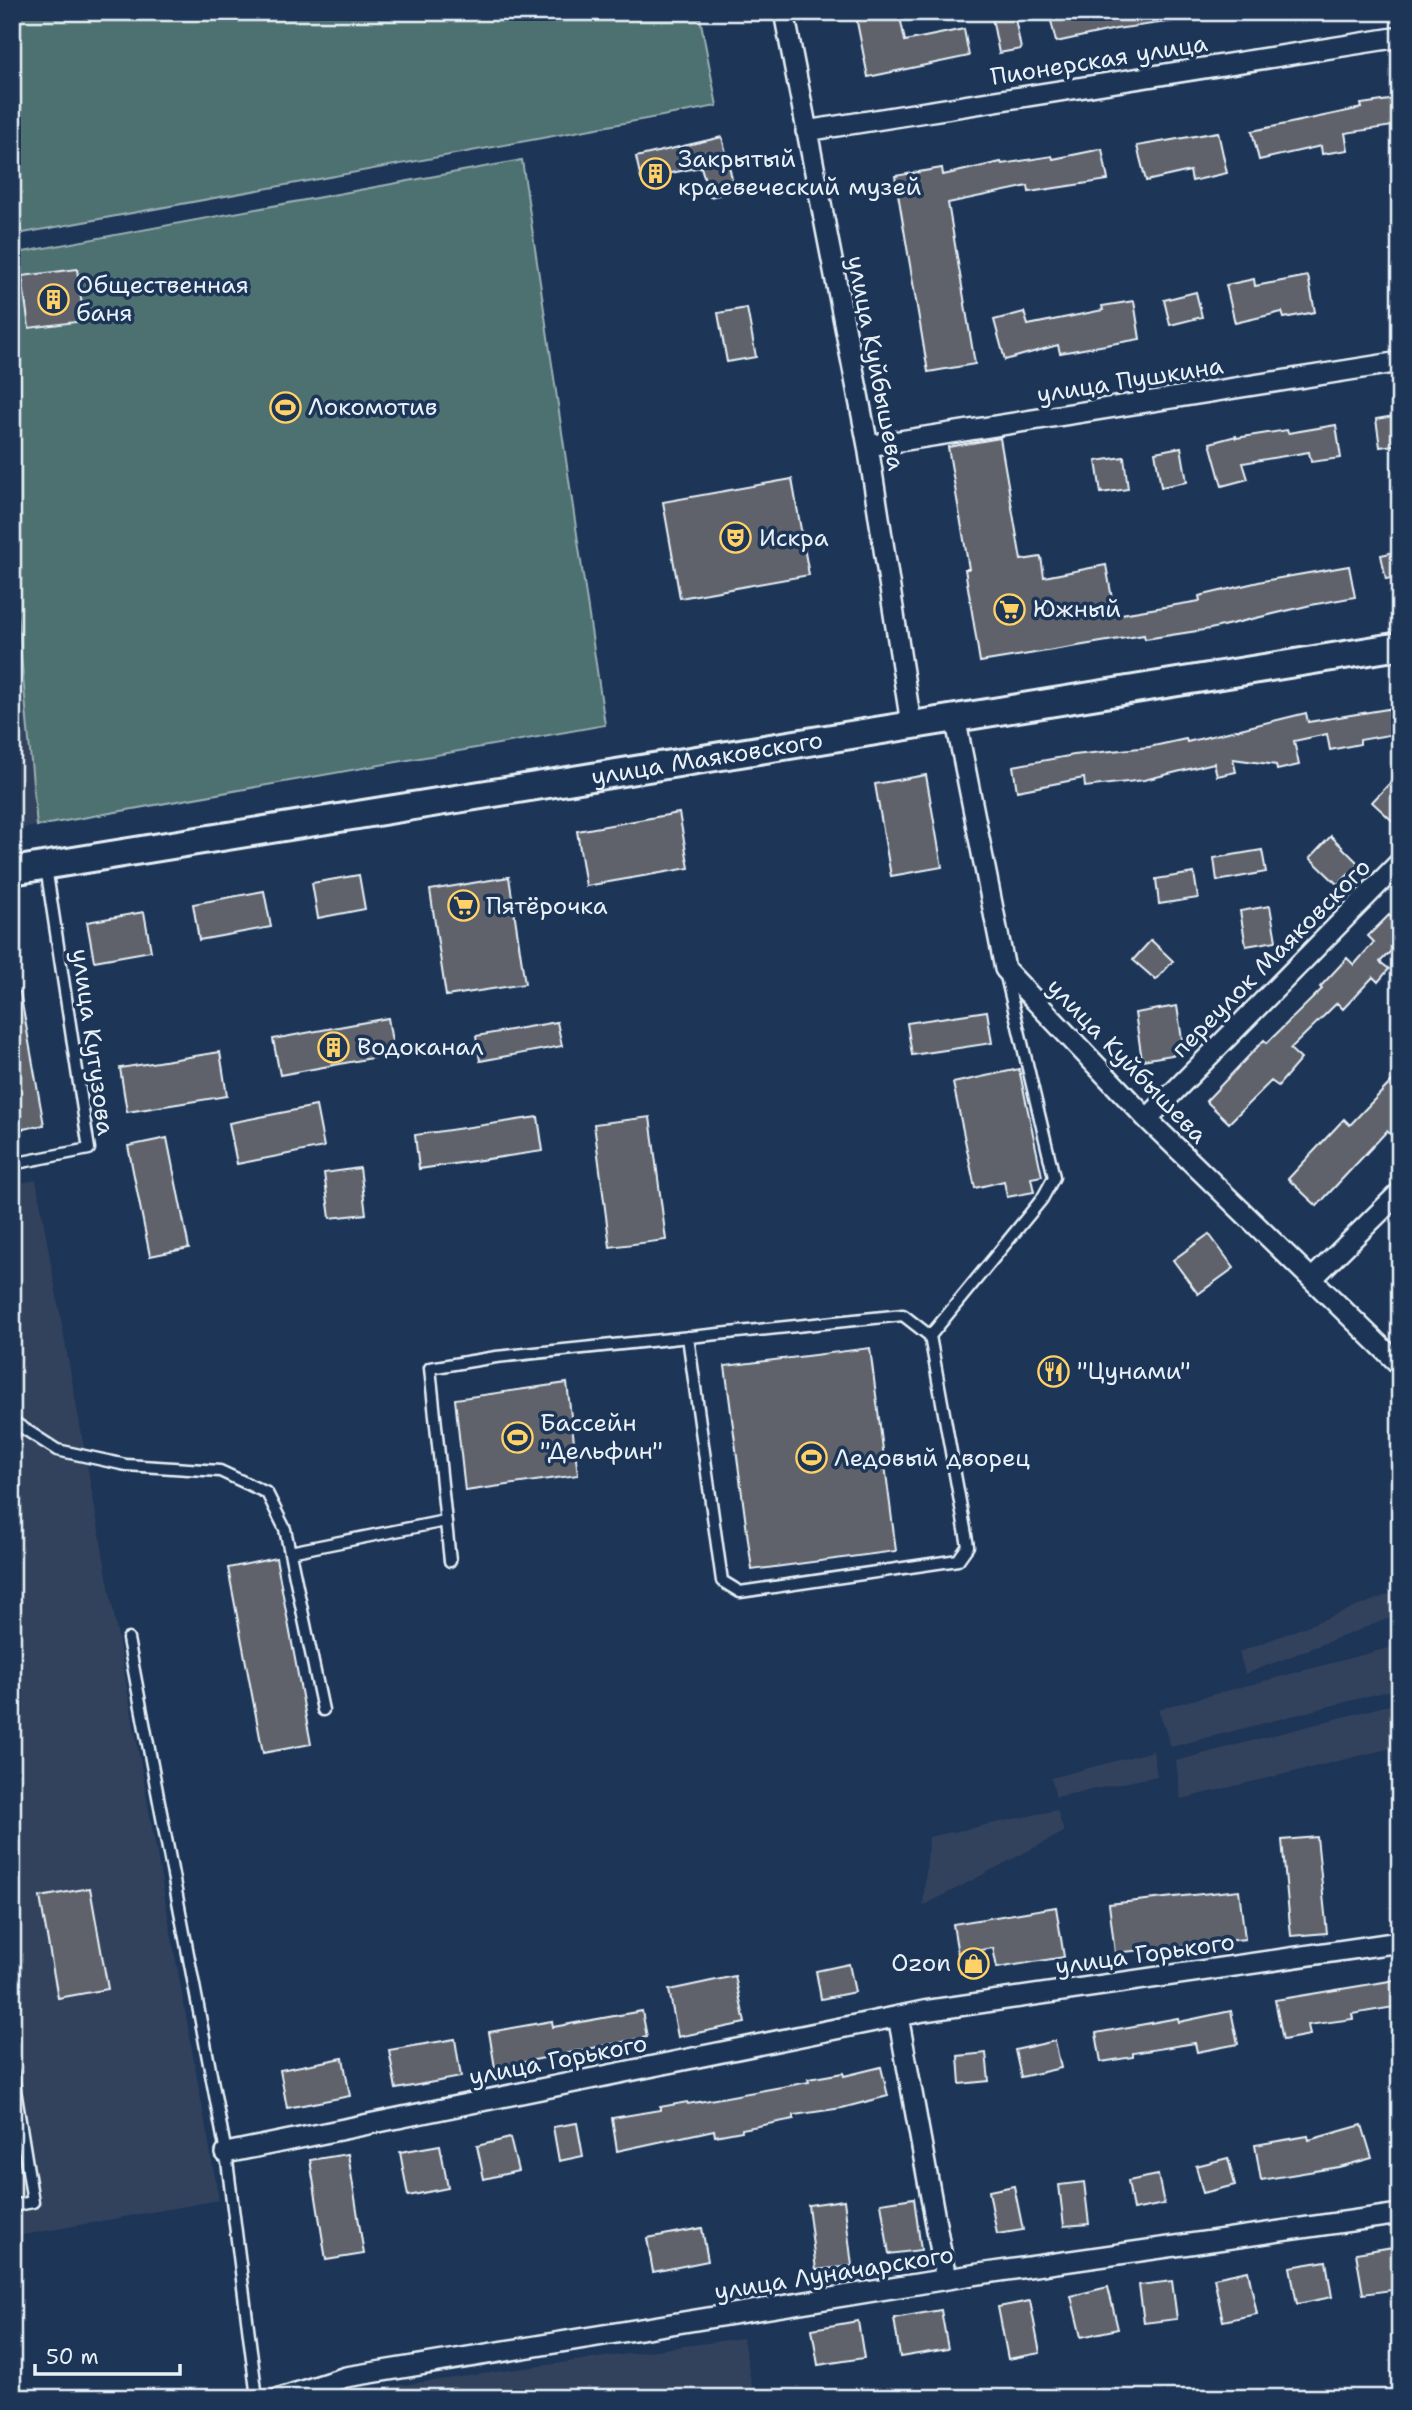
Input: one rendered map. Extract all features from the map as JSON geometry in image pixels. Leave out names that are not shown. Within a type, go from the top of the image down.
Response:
[{"type":"main road","name":"улица Маяковского","points":[[12,871],[1400,646]]},
{"type":"street","name":"улица Куйбышева","points":[[784,12],[868,446],[911,724]]},
{"type":"street","name":"Пионерская улица","points":[[806,131],[1400,37]]},
{"type":"street","name":"улица Пушкина","points":[[868,446],[1400,362]]},
{"type":"street","points":[[955,717],[1004,969]]},
{"type":"street","name":"переулок Маяковского","points":[[1147,1119],[1400,862]]},
{"type":"street","name":"улица Куйбышева","points":[[1004,969],[1147,1119],[1400,1365]]},
{"type":"street","points":[[1312,1279],[1400,1192]]},
{"type":"street","name":"улица Горького","points":[[226,2152],[898,2016],[1400,1942]]},
{"type":"street","points":[[898,2016],[946,2279]]},
{"type":"street","name":"улица Луначарского","points":[[280,2398],[346,2377],[946,2279],[1400,2214]]},
{"type":"lane","name":"улица Кутузова","points":[[12,1164],[89,1149],[46,865]]},
{"type":"lane","points":[[930,1336],[1042,1199],[1055,1177],[1004,969]]},
{"type":"lane","points":[[450,1561],[430,1368],[496,1357],[688,1337],[903,1315],[930,1336],[968,1546],[958,1560],[740,1592],[722,1581],[688,1337]]},
{"type":"lane","points":[[12,1421],[57,1450],[126,1465],[220,1471],[267,1493],[285,1529],[323,1710]]},
{"type":"lane","points":[[290,1552],[445,1521]]},
{"type":"lane","points":[[128,1639],[226,2152],[257,2398]]},
{"type":"lane","points":[[12,2071],[33,2202],[12,2206]]},
{"type":"shaded area","points":[[12,559],[37,826],[12,830]]},
{"type":"shaded area","points":[[36,1180],[219,2200],[12,2237],[12,1185]]},
{"type":"shaded area","points":[[1400,1590],[1400,1614],[1245,1674],[1239,1652]]},
{"type":"shaded area","points":[[1400,1645],[1400,1688],[1171,1747],[1158,1709]]},
{"type":"shaded area","points":[[1400,1702],[1400,1746],[1181,1799],[1176,1761]]},
{"type":"shaded area","points":[[1153,1751],[1157,1776],[1056,1797],[1051,1778]]},
{"type":"shaded area","points":[[1057,1810],[1064,1832],[923,1906],[929,1837]]},
{"type":"shaded area","points":[[743,2338],[754,2398],[369,2398],[367,2390]]},
{"type":"green space","points":[[12,12],[699,12],[717,106],[12,235]]},
{"type":"green space","name":"Локомотив","points":[[522,160],[605,725],[37,826],[12,559],[12,254]]},
{"type":"building","points":[[855,12],[899,12],[905,41],[964,29],[969,56],[868,77]]},
{"type":"building","points":[[1049,12],[1174,12],[1175,21],[1116,29],[1056,42]]},
{"type":"building","points":[[1014,13],[1021,49],[999,53],[992,18]]},
{"type":"building","points":[[1397,99],[1400,125],[1345,133],[1348,150],[1322,154],[1321,146],[1259,160],[1252,131],[1362,108],[1361,104]]},
{"type":"building","points":[[1218,132],[1227,173],[1192,181],[1190,171],[1146,181],[1137,146]]},
{"type":"building","name":"Закрытый краевеческий музей","points":[[722,137],[735,191],[710,197],[701,167],[641,179],[636,157]]},
{"type":"building","points":[[1102,149],[1108,180],[1029,192],[1028,186],[948,203],[975,364],[928,372],[895,176],[942,168],[943,175],[1001,162],[1002,164],[1052,156],[1053,159]]},
{"type":"building","name":"Общественная баня","points":[[77,269],[84,321],[29,328],[22,276]]},
{"type":"building","points":[[1308,276],[1315,312],[1284,318],[1282,312],[1235,323],[1226,285],[1254,279],[1255,286]]},
{"type":"building","points":[[1196,292],[1202,317],[1170,325],[1164,300]]},
{"type":"building","points":[[1134,301],[1140,339],[1060,353],[1058,345],[1005,360],[994,320],[1024,312],[1028,325],[1103,310],[1102,306]]},
{"type":"building","points":[[747,308],[756,357],[727,362],[718,313]]},
{"type":"building","points":[[1400,415],[1400,444],[1380,447],[1376,419]]},
{"type":"building","points":[[1336,425],[1341,458],[1311,462],[1309,452],[1243,463],[1248,479],[1222,486],[1210,443],[1236,436],[1287,430],[1288,433]]},
{"type":"building","points":[[1000,438],[1021,560],[1041,557],[1044,577],[1106,565],[1115,615],[1200,601],[1199,596],[1263,581],[1349,566],[1355,597],[1210,629],[1145,639],[1144,635],[980,662],[965,569],[969,569],[948,447]]},
{"type":"building","points":[[1181,447],[1187,482],[1161,487],[1155,452]]},
{"type":"building","points":[[1124,457],[1128,489],[1101,493],[1096,461]]},
{"type":"building","name":"Искра","points":[[792,479],[809,575],[680,598],[663,502]]},
{"type":"building","points":[[1400,551],[1400,576],[1386,579],[1381,555]]},
{"type":"building","points":[[1400,707],[1400,733],[1360,740],[1360,744],[1330,750],[1327,734],[1294,741],[1299,765],[1277,770],[1276,765],[1233,759],[1236,772],[1217,776],[1214,763],[1144,780],[1085,787],[1084,778],[1017,791],[1013,766],[1074,755],[1149,747],[1186,739],[1187,742],[1306,713],[1308,722]]},
{"type":"building","points":[[926,775],[942,867],[891,876],[875,784]]},
{"type":"building","points":[[1392,781],[1400,788],[1400,828],[1372,802]]},
{"type":"building","points":[[679,813],[689,868],[586,886],[577,831]]},
{"type":"building","points":[[1331,836],[1359,864],[1338,885],[1310,858]]},
{"type":"building","points":[[1262,850],[1266,872],[1217,881],[1214,858]]},
{"type":"building","points":[[1194,873],[1198,898],[1159,904],[1156,879]]},
{"type":"building","points":[[359,875],[365,909],[318,918],[312,883]]},
{"type":"building","points":[[509,877],[525,984],[446,996],[430,890]]},
{"type":"building","points":[[264,891],[271,927],[199,940],[193,904]]},
{"type":"building","points":[[1270,906],[1276,941],[1246,946],[1240,911]]},
{"type":"building","points":[[144,912],[151,951],[94,961],[87,922]]},
{"type":"building","points":[[1389,915],[1400,926],[1400,942],[1380,962],[1389,969],[1378,982],[1373,977],[1343,1009],[1337,1003],[1290,1049],[1301,1059],[1278,1086],[1271,1081],[1229,1123],[1206,1101],[1264,1040],[1267,1043],[1322,989],[1320,987],[1347,958],[1354,965],[1374,942],[1368,936]]},
{"type":"building","points":[[1151,940],[1173,961],[1156,980],[1133,960]]},
{"type":"building","points":[[20,992],[44,1125],[12,1131],[12,993]]},
{"type":"building","points":[[1177,1006],[1184,1053],[1142,1060],[1135,1013]]},
{"type":"building","points":[[987,1011],[992,1043],[912,1055],[907,1023]]},
{"type":"building","name":"Водоканал","points":[[388,1018],[394,1054],[280,1075],[273,1039]]},
{"type":"building","points":[[557,1022],[562,1046],[480,1061],[476,1036]]},
{"type":"building","points":[[220,1052],[227,1096],[127,1112],[120,1068]]},
{"type":"building","points":[[1019,1069],[1042,1176],[1031,1178],[1034,1192],[1007,1197],[1004,1181],[975,1188],[953,1083]]},
{"type":"building","points":[[1392,1081],[1400,1088],[1400,1126],[1391,1135],[1387,1131],[1317,1206],[1288,1179],[1344,1119],[1350,1125]]},
{"type":"building","points":[[316,1106],[324,1147],[237,1164],[229,1123]]},
{"type":"building","points":[[538,1117],[543,1151],[419,1169],[415,1135]]},
{"type":"building","points":[[650,1117],[666,1240],[610,1247],[594,1124]]},
{"type":"building","points":[[167,1138],[189,1248],[150,1256],[128,1146]]},
{"type":"building","points":[[360,1168],[366,1214],[330,1218],[324,1173]]},
{"type":"building","points":[[1209,1234],[1234,1268],[1198,1294],[1173,1260]]},
{"type":"building","name":"Ледовый дворец","points":[[870,1348],[896,1551],[752,1570],[725,1366]]},
{"type":"building","name":"Бассейн \"Дельфин\"","points":[[567,1383],[578,1475],[465,1491],[455,1399]]},
{"type":"building","points":[[276,1558],[311,1744],[263,1753],[228,1568]]},
{"type":"building","points":[[1317,1837],[1327,1933],[1291,1936],[1282,1840]]},
{"type":"building","points":[[90,1888],[108,1989],[58,1998],[40,1897]]},
{"type":"building","points":[[1239,1890],[1245,1939],[1115,1953],[1109,1904]]},
{"type":"building","points":[[1056,1907],[1064,1957],[997,1968],[993,1948],[975,1951],[977,1971],[961,1973],[953,1924]]},
{"type":"building","points":[[849,1964],[855,1992],[821,1999],[816,1971]]},
{"type":"building","points":[[735,1976],[745,2023],[678,2037],[669,1990]]},
{"type":"building","points":[[1396,1980],[1400,2006],[1352,2014],[1353,2019],[1308,2025],[1310,2035],[1283,2040],[1275,2000]]},
{"type":"building","points":[[642,2011],[647,2037],[495,2068],[489,2032],[552,2021],[553,2027]]},
{"type":"building","points":[[1231,2011],[1238,2044],[1197,2052],[1195,2043],[1133,2053],[1133,2057],[1101,2062],[1096,2033],[1178,2018],[1179,2022]]},
{"type":"building","points":[[455,2039],[461,2077],[396,2089],[389,2050]]},
{"type":"building","points":[[1055,2041],[1061,2068],[1021,2077],[1015,2050]]},
{"type":"building","points":[[986,2053],[989,2081],[960,2084],[958,2056]]},
{"type":"building","points":[[343,2058],[350,2096],[287,2108],[280,2070]]},
{"type":"building","points":[[881,2067],[888,2096],[842,2108],[794,2115],[794,2119],[742,2131],[715,2136],[714,2130],[617,2151],[612,2118]]},
{"type":"building","points":[[577,2123],[583,2156],[559,2161],[553,2127]]},
{"type":"building","points":[[1362,2125],[1372,2158],[1339,2167],[1261,2180],[1255,2145],[1308,2136],[1309,2140]]},
{"type":"building","points":[[510,2138],[518,2171],[484,2179],[477,2146]]},
{"type":"building","points":[[440,2145],[448,2188],[408,2196],[400,2152]]},
{"type":"building","points":[[348,2154],[364,2254],[326,2260],[310,2160]]},
{"type":"building","points":[[1228,2158],[1235,2185],[1203,2193],[1196,2166]]},
{"type":"building","points":[[1158,2175],[1164,2204],[1133,2210],[1128,2181]]},
{"type":"building","points":[[1084,2182],[1089,2224],[1064,2226],[1059,2185]]},
{"type":"building","points":[[1014,2186],[1023,2230],[997,2234],[989,2191]]},
{"type":"building","points":[[914,2198],[921,2250],[889,2254],[881,2203]]},
{"type":"building","points":[[844,2200],[852,2266],[816,2270],[808,2205]]},
{"type":"building","points":[[702,2228],[708,2261],[653,2272],[647,2238]]},
{"type":"building","points":[[1393,2247],[1399,2289],[1363,2294],[1356,2253]]},
{"type":"building","points":[[1326,2261],[1332,2297],[1297,2304],[1290,2267]]},
{"type":"building","points":[[1248,2271],[1257,2314],[1223,2321],[1214,2278]]},
{"type":"building","points":[[1172,2281],[1177,2319],[1144,2323],[1139,2285]]},
{"type":"building","points":[[1108,2287],[1118,2329],[1081,2337],[1071,2296]]},
{"type":"building","points":[[1030,2301],[1040,2353],[1008,2359],[998,2307]]},
{"type":"building","points":[[941,2310],[948,2349],[900,2357],[894,2318]]},
{"type":"building","points":[[858,2321],[864,2358],[818,2365],[812,2329]]},
{"type":"place","name":"Закрытый краевеческий музей","points":[[655,173]]},
{"type":"place","name":"Общественная баня","points":[[53,299]]},
{"type":"place","name":"Локомотив","points":[[285,407]]},
{"type":"place","name":"Искра","points":[[736,538]]},
{"type":"place","name":"Южный","points":[[1010,609]]},
{"type":"place","name":"Пятёрочка","points":[[463,906]]},
{"type":"place","name":"Водоканал","points":[[334,1047]]},
{"type":"place","name":"\"Цунами\"","points":[[1054,1371]]},
{"type":"place","name":"Бассейн \"Дельфин\"","points":[[517,1437]]},
{"type":"place","name":"Ледовый дворец","points":[[811,1458]]},
{"type":"place","name":"Ozon","points":[[974,1963]]}]
